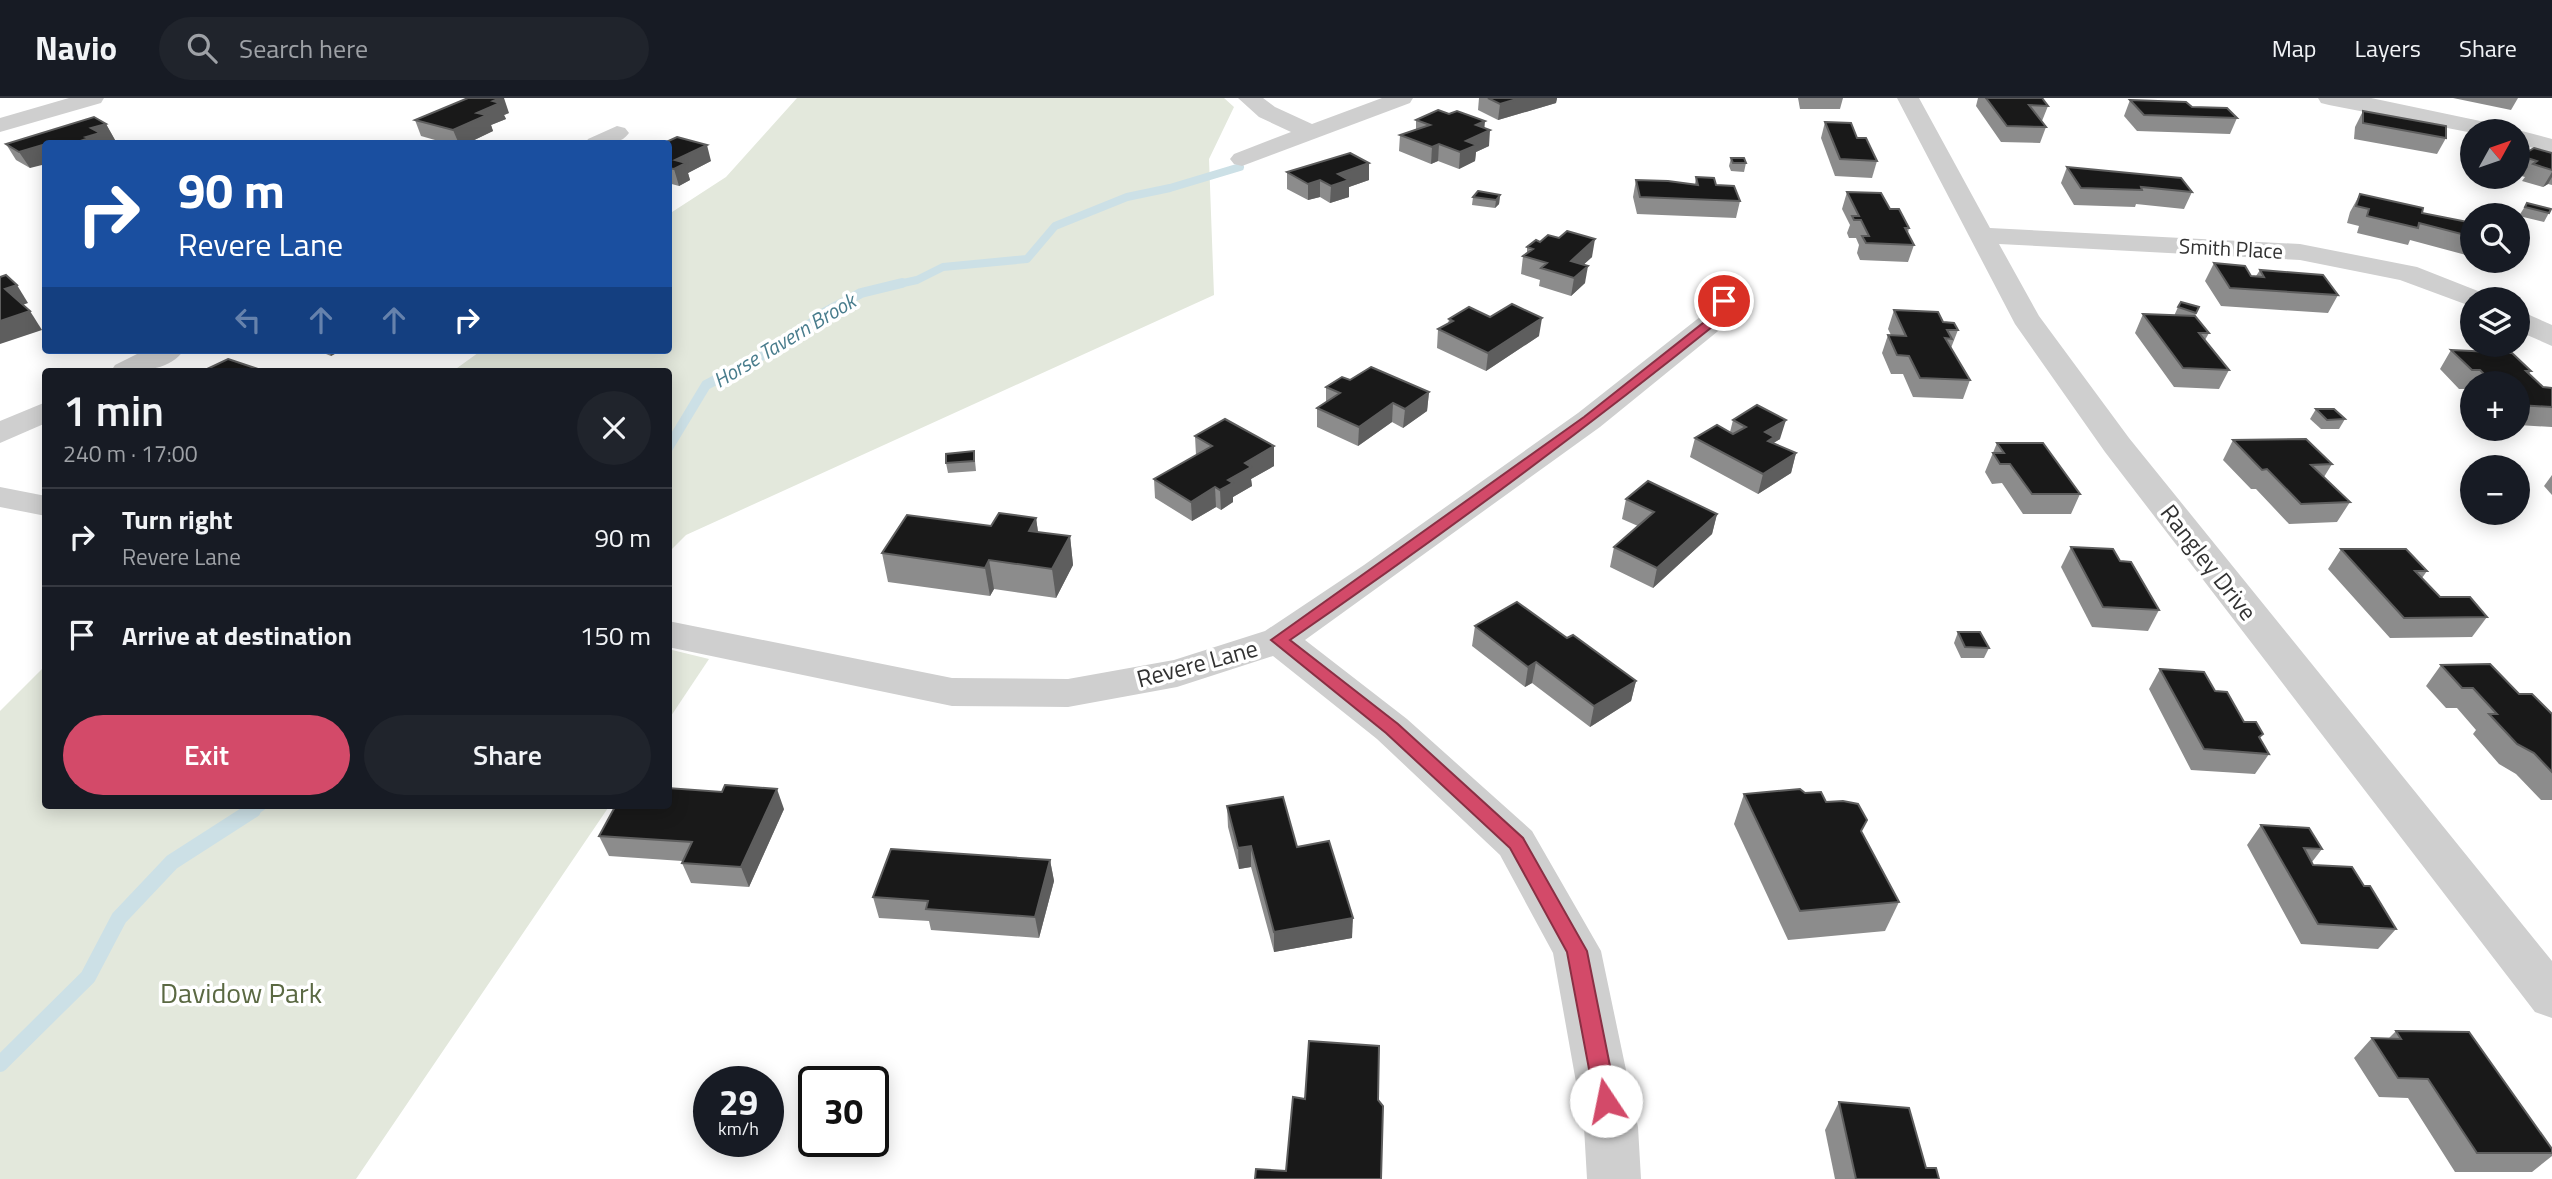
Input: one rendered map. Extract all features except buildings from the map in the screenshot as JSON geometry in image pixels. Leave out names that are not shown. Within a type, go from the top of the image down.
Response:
[{"type":"street","points":[[0,125],[93,98]]},
{"type":"street","points":[[1249,98],[1266,112],[1309,132]]},
{"type":"street","points":[[1242,159],[1402,98]]},
{"type":"street","name":"Rangley Drive","points":[[1908,98],[2025,317],[2117,446],[2552,997]]},
{"type":"street","points":[[2329,98],[2460,123]]},
{"type":"street","points":[[604,140],[617,133]]},
{"type":"street","points":[[2530,140],[2552,146]]},
{"type":"street","name":"Smith Place","points":[[1982,235],[2300,252],[2407,273],[2460,294]]},
{"type":"street","name":"Revere Lane","points":[[672,635],[953,692],[1068,693],[1177,673],[1279,640],[1589,420],[1718,317],[1730,285]]},
{"type":"street","points":[[2530,325],[2552,337]]},
{"type":"street","points":[[132,368],[161,354]]},
{"type":"street","points":[[0,433],[42,413]]},
{"type":"street","points":[[0,497],[42,505]]},
{"type":"street","points":[[1279,640],[1392,729],[1516,843],[1577,951],[1611,1126],[1614,1179]]},
{"type":"green space","points":[[797,98],[1224,98],[1234,107],[1209,159],[1214,295],[686,535],[672,549],[672,368],[457,368],[476,354],[672,354],[672,212],[726,177]]},
{"type":"green space","points":[[672,650],[709,659],[672,714]]},
{"type":"green space","name":"Davidow Park","points":[[42,669],[42,809],[607,809],[356,1179],[0,1179],[0,711]]},
{"type":"waterway","name":"Horse Tavern Brook","points":[[894,285],[917,280],[943,267],[1027,259],[1055,226],[1127,197],[1170,188],[1240,167]]},
{"type":"waterway","name":"Horse Tavern Brook","points":[[672,441],[706,385],[788,342],[824,313],[861,293],[902,283]]},
{"type":"waterway","name":"Horse Tavern Brook","points":[[250,812],[255,809]]},
{"type":"waterway","name":"Horse Tavern Brook","points":[[0,1064],[88,977],[119,918],[172,862],[253,810]]},
{"type":"route","points":[[1606,1101],[1577,951],[1516,843],[1392,729],[1279,640],[1589,420],[1718,317],[1724,301]]}]
